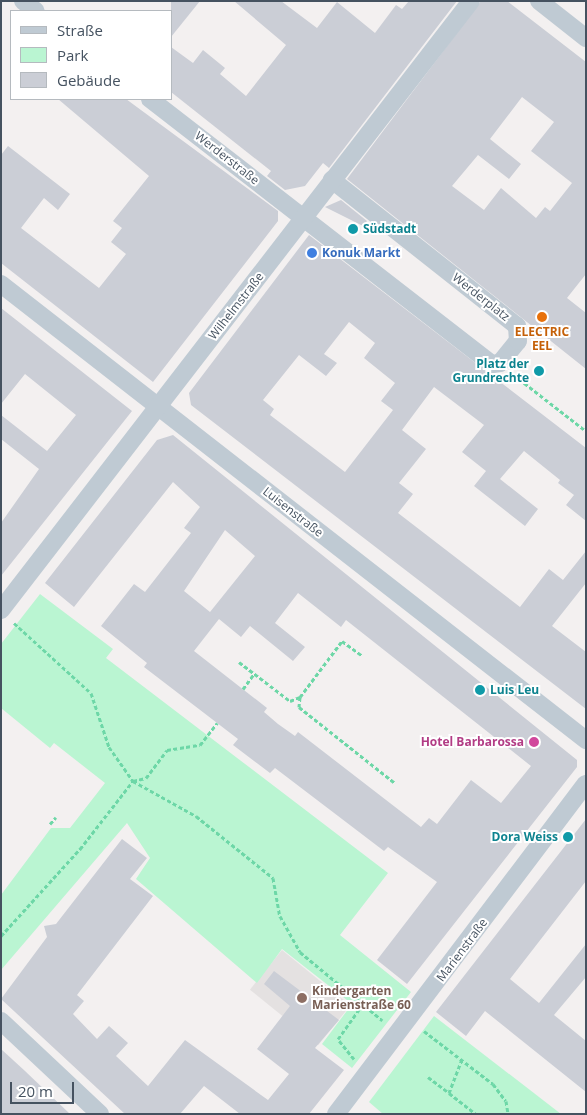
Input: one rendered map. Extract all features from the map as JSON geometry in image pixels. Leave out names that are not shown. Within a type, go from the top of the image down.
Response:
[{"type":"street","points":[[23,1],[35,10]]},
{"type":"street","name":"Wilhelmstraße","points":[[5,615],[157,405],[470,1]]},
{"type":"street","points":[[539,1],[586,38]]},
{"type":"street","name":"Werderstraße","points":[[151,100],[304,216]]},
{"type":"street","name":"Werderplatz","points":[[332,180],[517,326],[518,341],[500,363]]},
{"type":"street","points":[[304,216],[492,364],[500,363]]},
{"type":"street","name":"Luisenstraße","points":[[1,284],[586,740]]},
{"type":"street","name":"Marienstraße","points":[[336,1114],[586,784]]},
{"type":"street","points":[[1,1022],[100,1114]]},
{"type":"path","points":[[500,363],[586,431]]},
{"type":"path","points":[[5,615],[91,693],[110,747],[133,781],[196,816],[273,878],[280,916],[300,952],[363,1004],[462,1059],[493,1084],[506,1101],[508,1114]]},
{"type":"path","points":[[361,655],[342,641],[300,697],[299,707],[395,783]]},
{"type":"path","points":[[240,662],[290,701],[300,697]]},
{"type":"path","points":[[243,689],[255,674]]},
{"type":"path","points":[[1,936],[80,849],[133,781],[146,778],[167,750],[200,745],[217,723]]},
{"type":"path","points":[[50,824],[56,817]]},
{"type":"path","points":[[363,1004],[338,1039],[369,1072]]},
{"type":"path","points":[[449,1093],[462,1059]]},
{"type":"path","points":[[428,1077],[476,1114]]},
{"type":"shaded area","name":"Kindergarten Marienstraße 60","points":[[282,950],[350,1005],[318,1045],[250,990]]},
{"type":"green space","points":[[40,594],[113,649],[106,658],[388,873],[340,935],[411,992],[352,1068],[322,1044],[352,1004],[282,949],[257,983],[136,879],[150,858],[127,823],[1,970],[1,895],[51,828],[70,828],[105,783],[54,743],[50,748],[1,708],[1,644]]},
{"type":"green space","points":[[434,1016],[561,1114],[383,1114],[369,1102]]},
{"type":"building","points":[[171,1],[200,1],[172,36]]},
{"type":"building","points":[[234,1],[281,1],[317,28],[337,2],[375,33],[396,5],[402,9],[409,1],[457,1],[329,168],[323,163],[305,186],[285,190],[267,176],[271,171],[172,93],[172,48],[193,63],[203,50],[225,68],[220,74],[246,96],[286,45]]},
{"type":"building","points":[[481,1],[507,1],[586,62],[586,274],[567,298],[586,313],[586,369],[347,179]],"holes":[[[522,97],[554,122],[531,151],[572,183],[550,211],[545,207],[536,218],[501,188],[484,210],[452,186],[478,155],[509,179],[521,164],[490,139]]]},
{"type":"building","points":[[59,100],[127,100],[278,211],[278,221],[153,382],[1,263],[1,155],[8,146],[70,194],[58,210],[44,198],[21,228],[99,288],[126,254],[111,242],[122,228],[113,221],[149,176]]},
{"type":"building","points":[[341,200],[367,221],[363,226],[325,207]]},
{"type":"building","points":[[309,235],[586,448],[586,521],[566,505],[574,495],[558,483],[560,480],[524,451],[500,479],[538,509],[525,526],[474,486],[486,471],[462,452],[484,425],[434,387],[402,430],[426,449],[399,483],[413,494],[398,513],[520,607],[549,569],[563,580],[586,551],[586,583],[552,626],[586,652],[586,709],[191,405],[189,393]],"holes":[[[349,322],[375,343],[364,358],[395,383],[381,401],[393,410],[345,472],[270,415],[274,409],[263,400],[299,355],[326,376],[337,363],[324,354]]]},
{"type":"building","points":[[1,308],[132,411],[1,576],[1,523],[39,469],[1,439],[1,415],[47,451],[76,415],[25,374],[1,404]]},
{"type":"building","points":[[173,435],[577,760],[577,767],[407,984],[377,960],[437,882],[388,847],[384,851],[275,768],[270,773],[233,745],[238,739],[144,667],[147,663],[101,626],[134,584],[145,592],[191,533],[184,528],[200,507],[173,482],[74,607],[45,583],[157,440]],"holes":[[[225,530],[255,556],[210,612],[184,591]],[[298,593],[341,627],[346,620],[531,766],[501,803],[471,780],[437,824],[429,818],[421,827],[298,732],[295,736],[278,724],[264,712],[267,708],[194,651],[219,619],[241,637],[250,626],[293,661],[305,647],[275,623]]]},
{"type":"building","points":[[586,819],[586,881],[510,979],[539,1003],[586,944],[586,977],[554,1015],[586,1041],[586,1092],[485,1011],[466,1036],[436,1012]]},
{"type":"building","points":[[122,839],[147,858],[130,879],[153,896],[77,995],[84,1001],[73,1014],[97,1039],[109,1026],[128,1043],[116,1056],[148,1086],[185,1040],[268,1100],[289,1074],[257,1049],[290,1006],[264,984],[274,971],[339,1020],[315,1048],[344,1070],[309,1114],[240,1114],[204,1086],[180,1114],[125,1114],[1,999],[47,937],[44,926],[56,924]]},
{"type":"building","points":[[1,1049],[25,1071],[70,1114],[1,1114]]},
{"type":"place","name":"Südstadt","points":[[353,229]]},
{"type":"place","name":"Konuk Markt","points":[[312,253]]},
{"type":"place","name":"ELECTRIC EEL","points":[[542,317]]},
{"type":"place","name":"Platz der Grundrechte","points":[[539,371]]},
{"type":"place","name":"Luis Leu","points":[[480,690]]},
{"type":"place","name":"Hotel Barbarossa","points":[[534,742]]},
{"type":"place","name":"Dora Weiss","points":[[568,837]]},
{"type":"place","name":"Kindergarten Marienstraße 60","points":[[302,998]]}]
